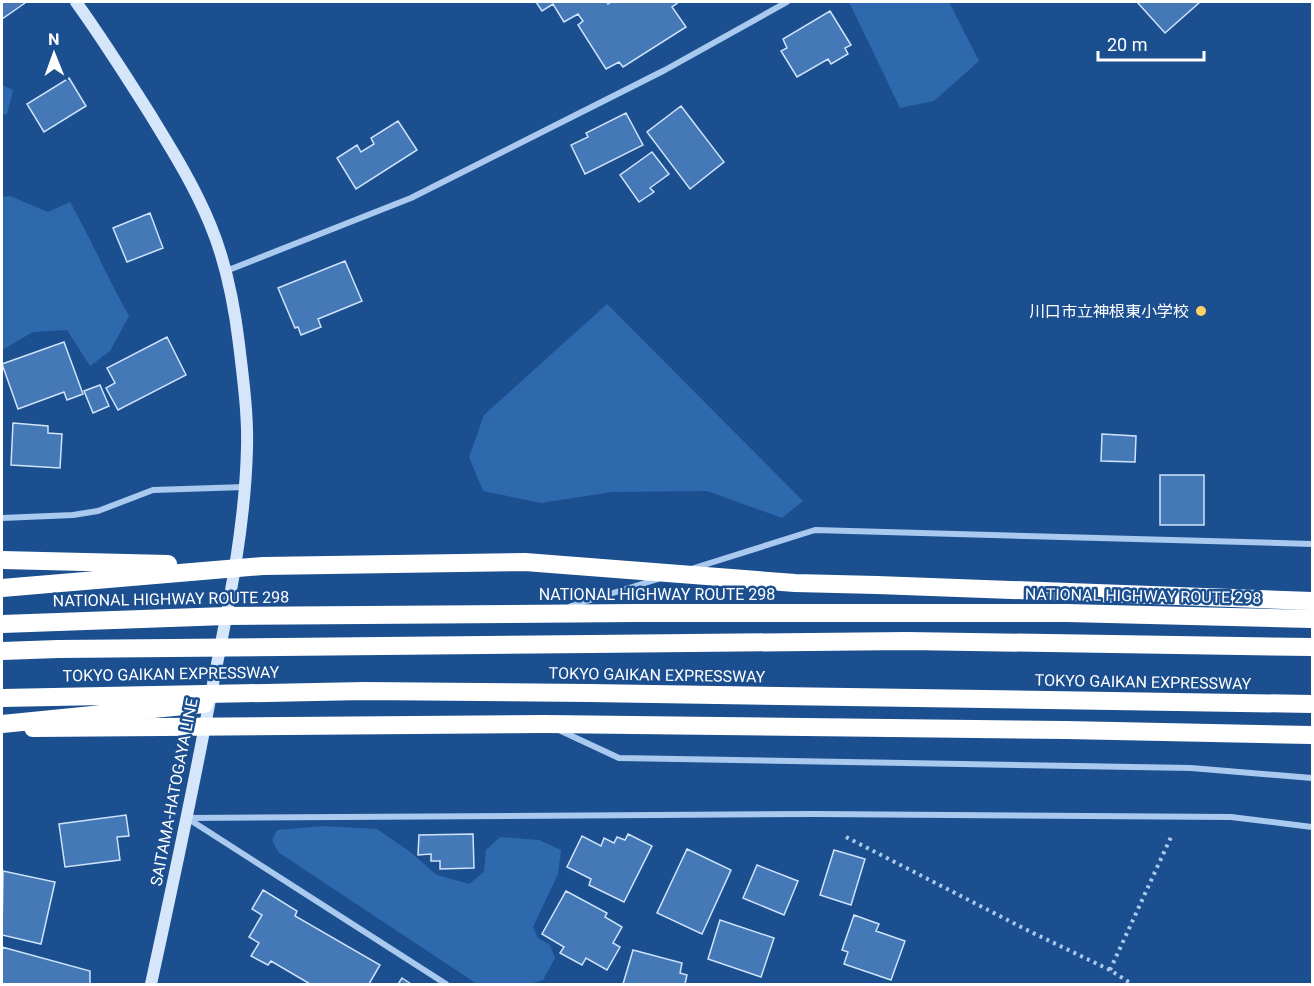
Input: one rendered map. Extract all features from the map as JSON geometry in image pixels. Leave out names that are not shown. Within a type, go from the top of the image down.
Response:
[{"type":"highway","points":[[2,560],[262,566],[525,562],[795,583],[1163,594],[1312,602]]},
{"type":"highway","points":[[2,588],[262,566]]},
{"type":"highway","name":"NATIONAL HIGHWAY ROUTE 298","points":[[2,624],[226,616],[547,614],[1066,613],[1312,619]]},
{"type":"highway","name":"TOKYO GAIKAN EXPRESSWAY","points":[[2,651],[895,641],[1312,647]]},
{"type":"highway","points":[[2,726],[112,712],[364,691]]},
{"type":"highway","name":"TOKYO GAIKAN EXPRESSWAY","points":[[2,698],[364,691],[1312,704]]},
{"type":"highway","points":[[2,726],[545,724],[1312,735]]},
{"type":"main road","name":"SAITAMA-HATOGAYA LINE","points":[[76,2],[125,74],[188,178],[210,225],[226,272],[236,319],[243,375],[247,445],[245,487],[226,616],[187,818],[151,984]]},
{"type":"street","points":[[226,272],[411,198],[665,70],[787,2]]},
{"type":"street","points":[[2,518],[72,515],[98,511],[153,490],[245,487]]},
{"type":"street","points":[[547,614],[815,530],[1312,544]]},
{"type":"street","points":[[545,724],[619,758],[1191,768],[1312,778]]},
{"type":"street","points":[[187,818],[814,814],[1232,817],[1312,827]]},
{"type":"street","points":[[187,818],[447,984]]},
{"type":"path","points":[[814,814],[842,835],[1110,970],[1132,984]]},
{"type":"path","points":[[1110,970],[1180,817]]},
{"type":"shaded area","points":[[849,2],[949,2],[979,61],[934,101],[900,108]]},
{"type":"shaded area","points":[[2,85],[13,90],[7,114],[2,115]]},
{"type":"shaded area","points":[[10,196],[48,212],[70,202],[129,316],[110,351],[90,366],[67,330],[33,332],[2,350],[2,197]]},
{"type":"shaded area","points":[[607,304],[803,501],[782,518],[707,491],[612,492],[541,503],[483,491],[469,457],[484,415]]},
{"type":"shaded area","points":[[323,826],[377,829],[409,851],[437,875],[469,884],[484,872],[486,850],[500,837],[539,840],[561,850],[558,874],[533,927],[538,938],[550,945],[555,958],[543,980],[529,984],[477,984],[278,852],[272,840],[277,830]]},
{"type":"building","points":[[2,2],[24,2],[25,3],[2,19]]},
{"type":"building","points":[[536,2],[607,2],[608,4],[611,2],[679,2],[672,7],[686,27],[623,67],[619,62],[606,69],[578,25],[583,21],[578,14],[564,22],[553,4],[542,11]]},
{"type":"building","points":[[1137,2],[1200,2],[1165,33]]},
{"type":"building","points":[[830,11],[851,45],[845,48],[848,54],[831,64],[828,59],[797,77],[781,51],[787,48],[783,39]]},
{"type":"building","points":[[69,78],[86,106],[44,132],[27,104]]},
{"type":"building","points":[[681,106],[724,162],[690,189],[647,132]]},
{"type":"building","points":[[626,113],[643,145],[585,174],[571,145],[588,137],[586,133]]},
{"type":"building","points":[[398,121],[417,150],[356,189],[337,158],[357,145],[361,152],[374,144],[371,138]]},
{"type":"building","points":[[652,152],[669,174],[650,188],[654,192],[639,202],[620,175]]},
{"type":"building","points":[[150,213],[163,248],[127,262],[113,228]]},
{"type":"building","points":[[345,261],[362,301],[318,319],[321,327],[301,335],[298,327],[295,328],[278,288]]},
{"type":"building","points":[[167,337],[186,375],[118,410],[106,388],[115,383],[107,368]]},
{"type":"building","points":[[64,342],[83,394],[67,400],[64,392],[18,409],[2,364]]},
{"type":"building","points":[[100,385],[109,406],[93,413],[84,391]]},
{"type":"building","points":[[13,423],[48,426],[48,433],[62,434],[60,468],[11,465]]},
{"type":"building","points":[[1102,434],[1136,436],[1135,462],[1101,461]]},
{"type":"building","points":[[1160,475],[1204,475],[1204,525],[1160,525]]},
{"type":"building","points":[[126,815],[129,836],[117,837],[120,860],[65,867],[59,824]]},
{"type":"building","points":[[473,834],[474,868],[440,869],[440,861],[431,861],[431,854],[418,855],[419,835]]},
{"type":"building","points":[[628,834],[652,846],[624,902],[589,885],[591,879],[567,867],[582,836],[601,846],[604,838],[614,843],[617,837],[625,840]]},
{"type":"building","points":[[687,849],[731,870],[702,934],[657,913]]},
{"type":"building","points":[[834,850],[865,859],[851,905],[820,895]]},
{"type":"building","points":[[757,865],[798,881],[784,915],[743,898]]},
{"type":"building","points":[[3,871],[55,882],[41,944],[2,935]]},
{"type":"building","points":[[263,890],[297,911],[295,916],[380,965],[369,984],[310,984],[271,961],[268,965],[251,956],[259,943],[249,937],[262,915],[252,909]]},
{"type":"building","points":[[566,891],[607,913],[605,917],[622,927],[613,943],[620,947],[607,970],[586,958],[582,965],[560,953],[564,947],[542,934]]},
{"type":"building","points":[[854,915],[879,924],[876,931],[905,941],[891,980],[844,964],[848,952],[842,950]]},
{"type":"building","points":[[720,920],[774,938],[761,977],[708,959]]},
{"type":"building","points":[[2,947],[90,971],[90,984],[2,984]]},
{"type":"building","points":[[633,950],[682,963],[680,973],[687,975],[685,984],[623,984]]},
{"type":"building","points":[[402,978],[411,984],[398,984]]},
{"type":"place","name":"川口市立神根東小学校","points":[[1201,311]]}]
